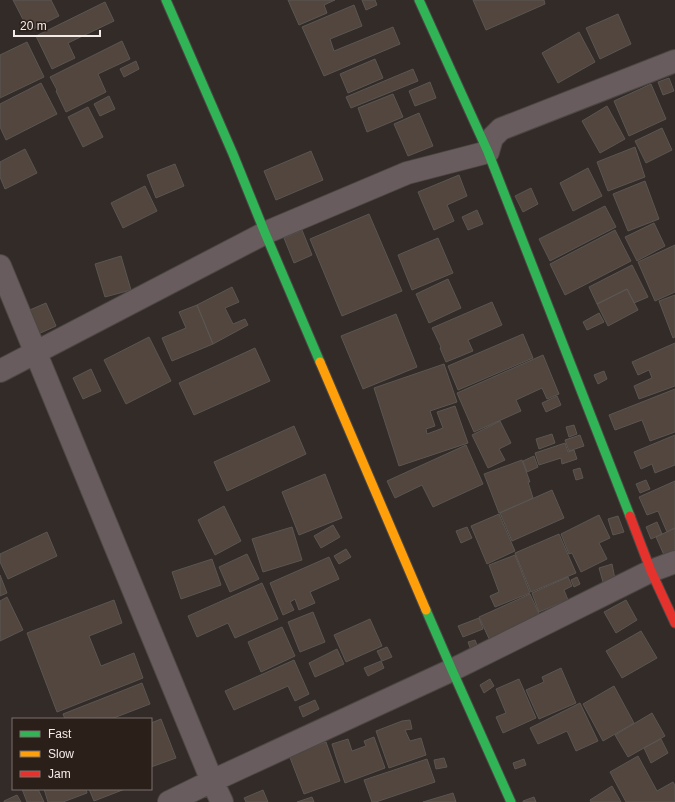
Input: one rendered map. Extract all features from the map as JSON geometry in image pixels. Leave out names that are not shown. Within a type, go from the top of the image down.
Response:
[{"type":"street","points":[[166,0],[452,670],[511,802]]},
{"type":"street","points":[[418,0],[488,152],[651,572],[675,624]]},
{"type":"street","points":[[488,152],[492,138],[501,129],[675,61]]},
{"type":"street","points":[[0,371],[265,233],[407,173],[488,152]]},
{"type":"street","points":[[0,266],[212,781],[222,802]]},
{"type":"street","points":[[169,802],[452,670],[651,572],[675,562]]},
{"type":"building","points":[[13,0],[51,0],[59,16],[29,31]]},
{"type":"building","points":[[288,0],[335,0],[324,5],[327,13],[299,25]]},
{"type":"building","points":[[362,0],[375,0],[377,5],[366,10]]},
{"type":"building","points":[[473,0],[544,0],[545,4],[486,30]]},
{"type":"building","points":[[105,2],[114,21],[68,43],[75,58],[52,69],[36,36]]},
{"type":"building","points":[[354,5],[362,26],[330,39],[334,51],[393,27],[400,44],[324,76],[302,27]]},
{"type":"building","points":[[618,14],[631,44],[600,59],[586,28]]},
{"type":"building","points":[[579,32],[595,62],[558,83],[542,53]]},
{"type":"building","points":[[122,41],[130,59],[98,74],[106,92],[66,112],[50,77]]},
{"type":"building","points":[[27,42],[44,77],[0,98],[0,55]]},
{"type":"building","points":[[375,59],[383,78],[348,93],[340,74]]},
{"type":"building","points":[[136,61],[139,69],[124,77],[120,69]]},
{"type":"building","points":[[413,69],[418,81],[351,108],[346,97]]},
{"type":"building","points":[[669,78],[674,91],[663,95],[658,82]]},
{"type":"building","points":[[430,82],[436,98],[415,106],[409,91]]},
{"type":"building","points":[[41,83],[57,114],[6,140],[0,127],[0,104]]},
{"type":"building","points":[[651,84],[666,119],[629,136],[614,101]]},
{"type":"building","points":[[393,94],[403,117],[367,132],[358,108]]},
{"type":"building","points":[[109,96],[115,109],[100,116],[94,104]]},
{"type":"building","points":[[607,106],[625,139],[600,153],[582,121]]},
{"type":"building","points":[[88,107],[103,137],[83,147],[68,117]]},
{"type":"building","points":[[419,113],[433,146],[408,156],[394,124]]},
{"type":"building","points":[[662,128],[672,150],[646,163],[635,141]]},
{"type":"building","points":[[635,147],[645,177],[608,191],[597,162]]},
{"type":"building","points":[[25,149],[37,173],[5,189],[0,177],[0,162]]},
{"type":"building","points":[[311,151],[323,180],[276,200],[264,171]]},
{"type":"building","points":[[175,164],[184,186],[156,198],[147,175]]},
{"type":"building","points":[[588,168],[602,196],[573,211],[560,183]]},
{"type":"building","points":[[459,175],[467,196],[447,205],[454,221],[434,230],[418,192]]},
{"type":"building","points":[[645,181],[659,219],[628,231],[613,194]]},
{"type":"building","points":[[145,186],[157,211],[123,228],[111,203]]},
{"type":"building","points":[[531,188],[538,204],[523,212],[515,196]]},
{"type":"building","points":[[605,206],[616,227],[550,261],[539,239]]},
{"type":"building","points":[[477,210],[483,224],[468,230],[462,217]]},
{"type":"building","points":[[369,214],[402,291],[342,316],[310,239]]},
{"type":"building","points":[[654,223],[665,246],[637,261],[625,237]]},
{"type":"building","points":[[302,230],[312,255],[294,263],[284,238]]},
{"type":"building","points":[[615,230],[631,261],[565,295],[550,264]]},
{"type":"building","points":[[438,238],[453,273],[412,290],[398,255]]},
{"type":"building","points":[[675,245],[675,292],[655,301],[638,262]]},
{"type":"building","points":[[121,256],[131,290],[105,297],[95,264]]},
{"type":"building","points":[[632,265],[648,297],[634,303],[627,289],[597,304],[589,287]]},
{"type":"building","points":[[448,279],[461,308],[429,323],[416,294]]},
{"type":"building","points":[[232,287],[239,302],[225,308],[233,324],[245,319],[248,325],[213,344],[197,305]]},
{"type":"building","points":[[627,289],[638,310],[608,326],[597,304]]},
{"type":"building","points":[[675,295],[675,337],[673,338],[659,301]]},
{"type":"building","points":[[492,302],[502,325],[468,340],[473,351],[446,362],[432,328]]},
{"type":"building","points":[[46,303],[56,326],[36,335],[25,312]]},
{"type":"building","points":[[197,305],[213,344],[172,361],[162,338],[186,328],[179,312]]},
{"type":"building","points":[[599,313],[604,322],[587,330],[583,322]]},
{"type":"building","points":[[396,314],[417,367],[363,389],[341,336]]},
{"type":"building","points":[[523,334],[533,358],[458,390],[448,366]]},
{"type":"building","points":[[149,337],[171,381],[126,404],[104,360]]},
{"type":"building","points":[[675,343],[675,386],[639,399],[634,386],[652,378],[649,370],[638,375],[632,362]]},
{"type":"building","points":[[255,348],[270,381],[194,415],[179,383]]},
{"type":"building","points":[[543,355],[559,394],[547,399],[542,388],[516,400],[521,411],[474,432],[457,393]]},
{"type":"building","points":[[444,364],[457,402],[430,411],[435,426],[426,429],[427,434],[443,428],[437,412],[455,406],[468,443],[399,466],[374,388]]},
{"type":"building","points":[[91,369],[101,391],[83,399],[73,378]]},
{"type":"building","points":[[604,371],[607,379],[598,384],[594,375]]},
{"type":"building","points":[[675,389],[675,432],[650,441],[642,420],[615,430],[609,415]]},
{"type":"building","points":[[557,396],[561,405],[546,412],[542,403]]},
{"type":"building","points":[[500,421],[511,443],[499,449],[505,460],[488,468],[472,435]]},
{"type":"building","points":[[574,425],[577,434],[569,437],[566,427]]},
{"type":"building","points":[[294,426],[306,454],[227,491],[214,462]]},
{"type":"building","points":[[552,434],[555,443],[539,449],[536,439]]},
{"type":"building","points":[[580,435],[584,446],[569,451],[565,440]]},
{"type":"building","points":[[675,435],[675,465],[655,473],[652,464],[641,469],[634,452]]},
{"type":"building","points":[[565,443],[568,452],[574,450],[577,459],[562,464],[561,458],[539,465],[535,453]]},
{"type":"building","points":[[466,445],[483,484],[433,507],[422,485],[395,498],[387,481]]},
{"type":"building","points":[[534,456],[538,467],[527,472],[523,461]]},
{"type":"building","points":[[522,460],[530,482],[528,482],[533,498],[499,513],[484,474]]},
{"type":"building","points":[[580,468],[583,478],[576,480],[573,470]]},
{"type":"building","points":[[325,474],[342,518],[299,535],[282,492]]},
{"type":"building","points":[[646,480],[650,489],[640,493],[636,484]]},
{"type":"building","points":[[675,481],[675,528],[667,532],[658,511],[647,515],[639,497]]},
{"type":"building","points":[[552,490],[564,518],[512,541],[500,513]]},
{"type":"building","points":[[224,506],[241,541],[215,555],[198,520]]},
{"type":"building","points":[[499,514],[515,551],[487,564],[471,526]]},
{"type":"building","points":[[599,515],[610,538],[599,543],[607,559],[581,572],[572,553],[569,554],[561,534]]},
{"type":"building","points":[[618,516],[624,532],[613,535],[608,519]]},
{"type":"building","points":[[657,522],[662,534],[651,539],[646,527]]},
{"type":"building","points":[[333,525],[340,537],[321,548],[314,536]]},
{"type":"building","points":[[292,527],[302,560],[263,572],[252,539]]},
{"type":"building","points":[[467,527],[472,538],[461,543],[456,531]]},
{"type":"building","points":[[675,528],[675,550],[664,555],[656,537]]},
{"type":"building","points":[[47,532],[57,556],[8,579],[0,562],[0,554]]},
{"type":"building","points":[[559,534],[576,573],[531,592],[515,553]]},
{"type":"building","points":[[346,549],[351,557],[339,564],[334,556]]},
{"type":"building","points":[[247,554],[259,579],[230,592],[219,567]]},
{"type":"building","points":[[515,555],[530,593],[495,607],[490,596],[499,592],[489,565]]},
{"type":"building","points":[[329,557],[339,579],[310,592],[315,603],[299,610],[295,599],[290,602],[294,610],[283,615],[270,583]]},
{"type":"building","points":[[212,559],[221,585],[181,599],[172,572]]},
{"type":"building","points":[[612,564],[615,579],[603,582],[599,568]]},
{"type":"building","points":[[0,575],[7,593],[0,596]]},
{"type":"building","points":[[568,577],[572,586],[564,590],[568,600],[539,612],[532,593]]},
{"type":"building","points":[[577,577],[580,584],[574,587],[571,580]]},
{"type":"building","points":[[262,583],[278,619],[235,638],[228,623],[197,637],[188,616]]},
{"type":"building","points":[[530,594],[542,620],[491,643],[479,617]]},
{"type":"building","points":[[7,597],[23,630],[0,641],[0,601]]},
{"type":"building","points":[[114,600],[122,623],[89,636],[101,666],[134,653],[143,678],[57,712],[27,633]]},
{"type":"building","points":[[626,600],[637,620],[616,633],[604,612]]},
{"type":"building","points":[[313,612],[325,642],[300,652],[288,622]]},
{"type":"building","points":[[479,618],[483,629],[463,637],[458,626]]},
{"type":"building","points":[[370,619],[382,646],[346,662],[334,635]]},
{"type":"building","points":[[282,627],[295,656],[261,672],[248,642]]},
{"type":"building","points":[[641,631],[657,658],[622,678],[606,651]]},
{"type":"building","points":[[475,640],[479,650],[472,653],[468,642]]},
{"type":"building","points":[[387,647],[392,657],[382,661],[377,651]]},
{"type":"building","points":[[337,649],[344,664],[315,677],[309,663]]},
{"type":"building","points":[[294,660],[309,694],[295,701],[288,686],[234,710],[225,691]]},
{"type":"building","points":[[381,661],[384,668],[368,676],[364,668]]},
{"type":"building","points":[[561,668],[576,703],[539,719],[526,690],[544,682],[542,677]]},
{"type":"building","points":[[490,679],[494,686],[484,693],[480,685]]},
{"type":"building","points":[[519,679],[536,718],[503,733],[496,717],[506,713],[496,689]]},
{"type":"building","points":[[142,683],[150,704],[114,718],[65,718],[63,714]]},
{"type":"building","points":[[614,686],[634,723],[603,741],[583,704]]},
{"type":"building","points":[[315,700],[319,709],[303,717],[299,707]]},
{"type":"building","points":[[580,703],[598,741],[576,751],[567,731],[538,744],[530,728]]},
{"type":"building","points":[[652,713],[665,736],[628,757],[615,735]]},
{"type":"building","points":[[161,719],[176,758],[152,767],[152,723]]},
{"type":"building","points":[[410,720],[412,729],[405,730],[410,741],[421,738],[426,755],[389,768],[376,731],[402,721]]},
{"type":"building","points":[[374,737],[385,768],[345,783],[332,744],[348,739],[352,751],[366,746],[364,741]]},
{"type":"building","points":[[661,739],[668,753],[651,763],[644,748]]},
{"type":"building","points":[[326,742],[340,781],[304,794],[289,755]]},
{"type":"building","points":[[638,756],[657,791],[673,782],[675,785],[675,802],[626,802],[610,772]]},
{"type":"building","points":[[444,758],[447,767],[436,769],[434,760]]},
{"type":"building","points":[[427,759],[435,782],[376,802],[372,802],[364,780]]},
{"type":"building","points":[[524,759],[526,765],[515,769],[513,763]]},
{"type":"building","points":[[612,786],[621,802],[591,802],[590,800]]},
{"type":"building","points":[[22,790],[38,790],[44,802],[27,802]]},
{"type":"building","points":[[44,790],[86,790],[87,793],[63,802],[48,802]]},
{"type":"building","points":[[89,790],[122,790],[94,801]]},
{"type":"building","points":[[263,790],[268,802],[246,802],[244,798]]},
{"type":"building","points":[[453,793],[456,802],[423,802]]},
{"type":"building","points":[[17,795],[21,802],[4,802],[4,801]]},
{"type":"building","points":[[312,797],[314,802],[297,802]]},
{"type":"building","points":[[534,797],[536,802],[523,802],[523,801]]},
{"type":"traffic: fast","points":[[166,0],[233,154],[320,362]]},
{"type":"traffic: fast","points":[[419,0],[488,152],[630,516]]},
{"type":"traffic: fast","points":[[426,610],[511,802]]},
{"type":"traffic: slow","points":[[320,362],[426,610]]},
{"type":"traffic: jam","points":[[630,516],[651,571],[675,623]]}]
